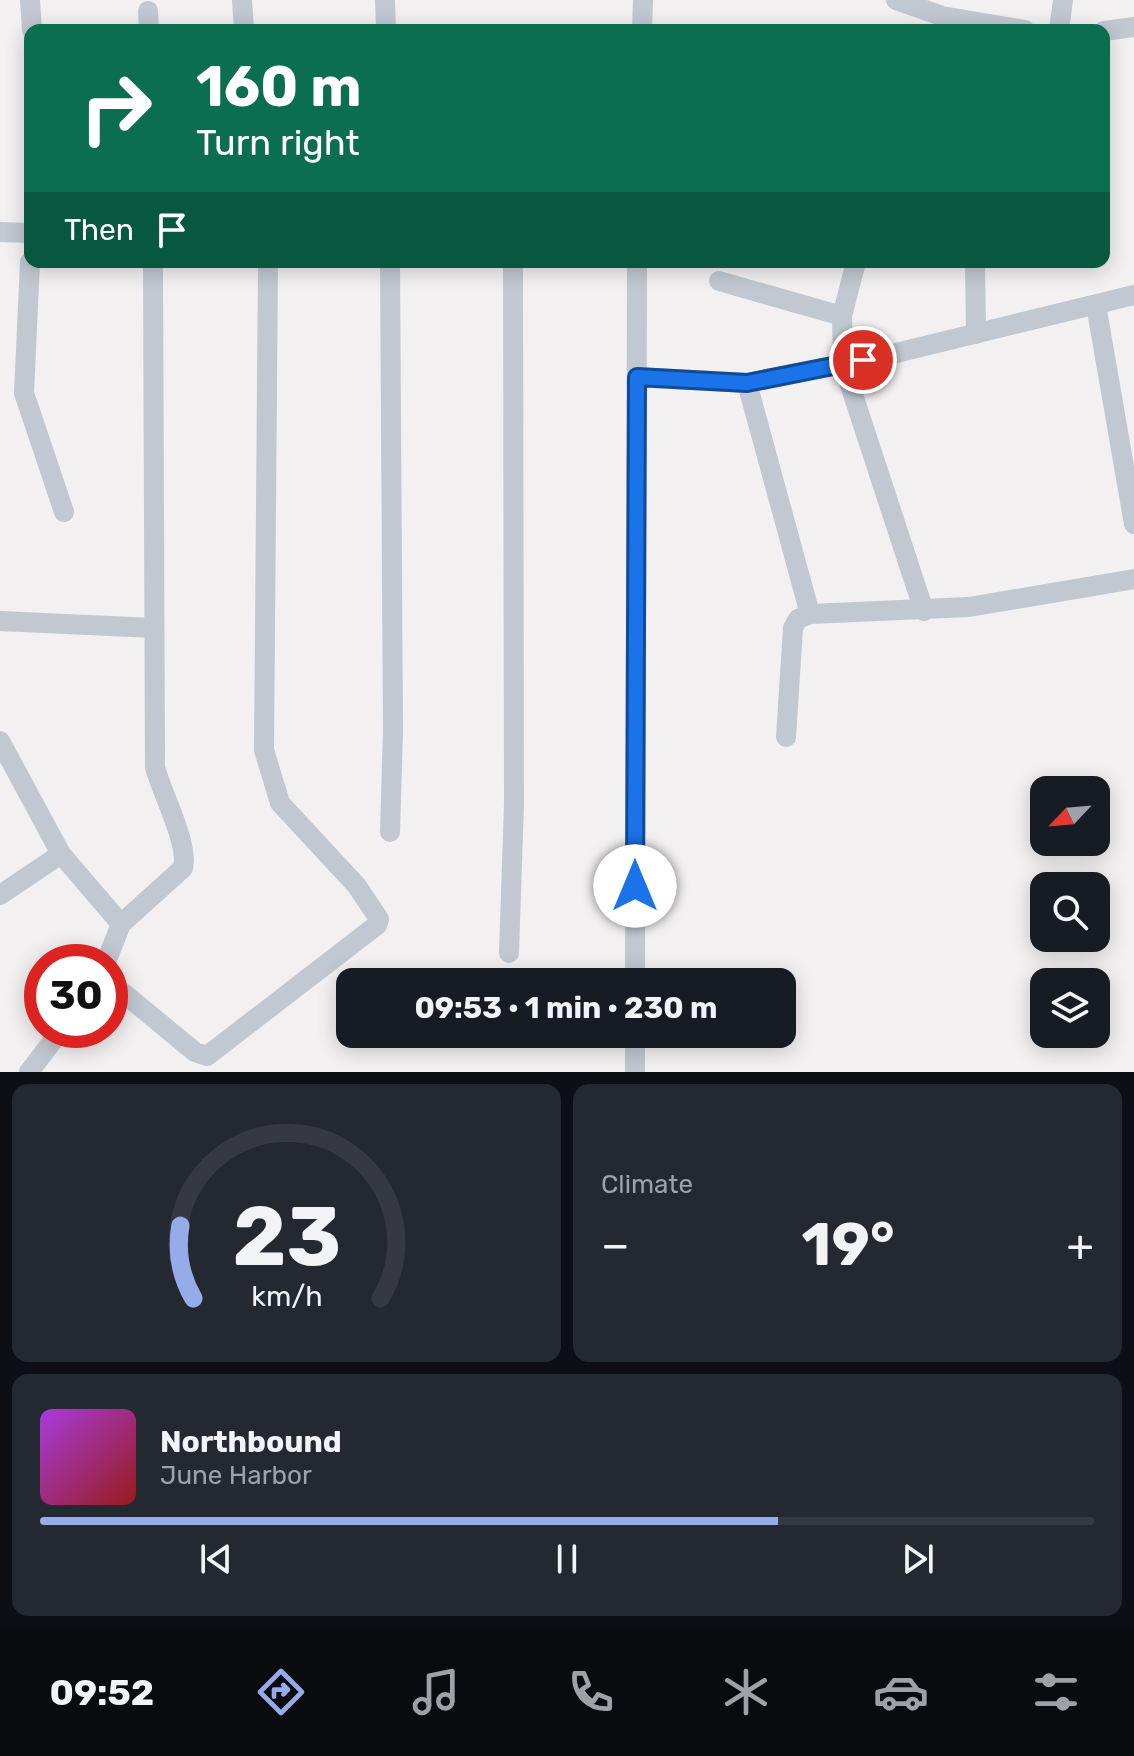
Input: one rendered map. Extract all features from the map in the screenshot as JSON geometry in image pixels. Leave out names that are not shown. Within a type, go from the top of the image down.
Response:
[{"type":"street","points":[[30,0],[32,24]]},
{"type":"street","points":[[242,0],[244,24]]},
{"type":"street","points":[[385,0],[386,24]]},
{"type":"street","points":[[642,24],[643,0]]},
{"type":"street","points":[[896,0],[941,15],[991,24]]},
{"type":"street","points":[[1060,24],[1063,0]]},
{"type":"street","points":[[1110,30],[1134,27]]},
{"type":"street","points":[[0,232],[24,233]]},
{"type":"street","points":[[30,268],[24,393],[64,512]]},
{"type":"street","points":[[113,944],[121,924],[183,868],[186,857],[162,795],[155,767],[153,268]]},
{"type":"street","points":[[128,997],[195,1052],[207,1056],[377,925],[379,919],[357,886],[280,803],[264,750],[268,268]]},
{"type":"street","points":[[390,268],[393,731],[390,832]]},
{"type":"street","points":[[509,953],[514,804],[513,268]]},
{"type":"street","points":[[635,968],[637,268]]},
{"type":"street","points":[[854,268],[842,316],[843,364],[924,611]]},
{"type":"street","points":[[975,268],[976,334]]},
{"type":"street","points":[[719,281],[842,316]]},
{"type":"street","points":[[637,377],[747,383],[976,334],[1134,295]]},
{"type":"street","points":[[1096,305],[1134,524]]},
{"type":"street","points":[[747,383],[810,614]]},
{"type":"street","points":[[786,737],[793,628],[798,619],[810,614],[969,607],[1134,579]]},
{"type":"street","points":[[0,621],[154,628]]},
{"type":"street","points":[[2,751],[61,854],[121,924]]},
{"type":"street","points":[[0,895],[61,854]]},
{"type":"street","points":[[29,1072],[47,1048]]},
{"type":"street","points":[[635,1048],[635,1072]]},
{"type":"route","points":[[635,886],[637,377],[747,383],[863,360]]}]
